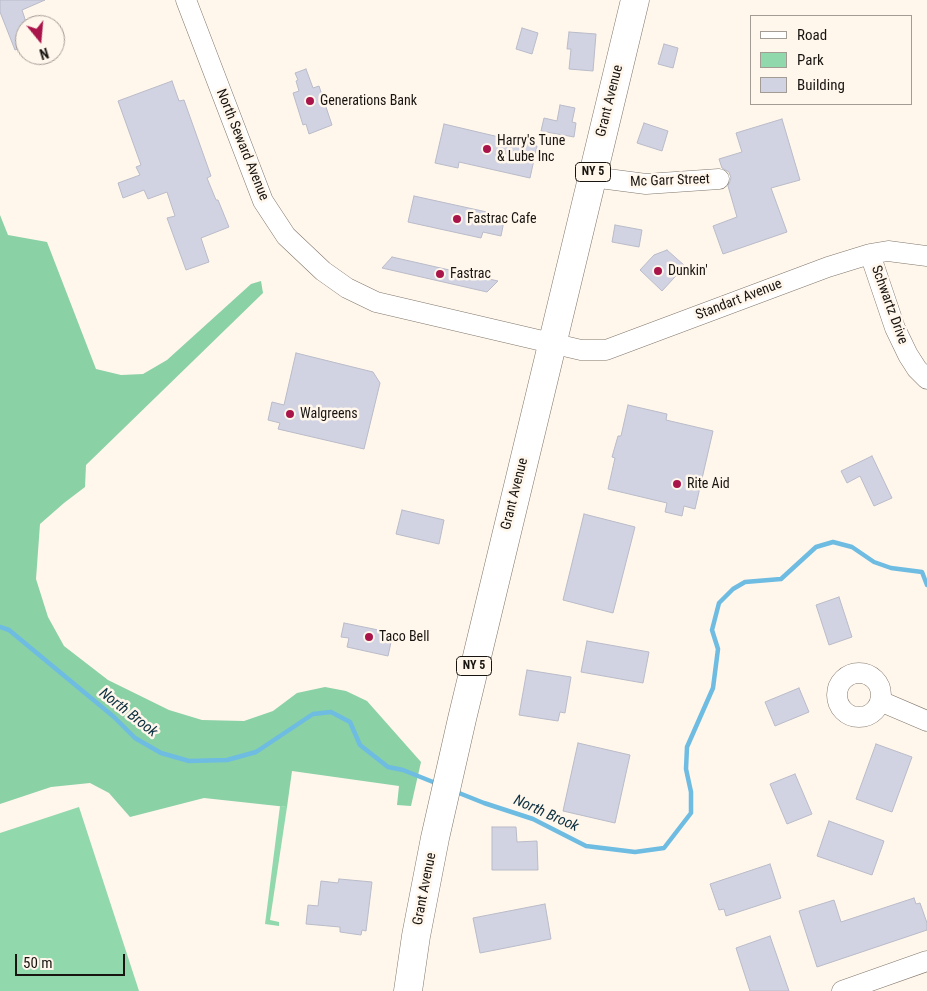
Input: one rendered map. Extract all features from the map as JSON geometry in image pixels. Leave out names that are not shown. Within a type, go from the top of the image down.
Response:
[{"type":"highway","name":"Grant Avenue","points":[[408,991],[435,838],[482,629],[635,0]]},
{"type":"street","name":"North Seward Avenue","points":[[186,0],[264,201],[286,236],[305,256],[343,286],[376,302],[526,336],[552,344]]},
{"type":"street","name":"Mc Garr Street","points":[[592,178],[646,184],[719,179]]},
{"type":"street","name":"Standart Avenue","points":[[552,344],[581,350],[606,350],[828,267],[870,254],[888,251],[927,256]]},
{"type":"street","name":"Schwartz Drive","points":[[870,254],[895,328],[916,369],[927,379]]},
{"type":"street","points":[[880,701],[927,721]]},
{"type":"street","points":[[842,991],[927,961]]},
{"type":"green space","points":[[0,215],[8,235],[47,242],[96,369],[121,375],[143,374],[167,360],[251,284],[261,281],[263,293],[86,465],[85,487],[40,524],[36,579],[48,617],[64,646],[108,680],[169,710],[202,720],[244,721],[273,711],[297,693],[325,687],[346,691],[367,701],[421,762],[411,806],[397,805],[399,786],[292,771],[287,807],[204,798],[130,817],[109,793],[90,783],[51,787],[0,804]]},
{"type":"green space","points":[[280,806],[287,807],[270,920],[279,922],[279,926],[265,924]]},
{"type":"green space","points":[[79,807],[139,991],[0,991],[0,833]]},
{"type":"building","points":[[0,0],[45,0],[22,10],[24,15],[15,15],[15,50],[0,12]]},
{"type":"building","points":[[522,28],[538,33],[532,54],[516,49]]},
{"type":"building","points":[[569,32],[596,34],[593,71],[569,69],[571,49],[567,49]]},
{"type":"building","points":[[664,44],[678,48],[673,68],[658,64]]},
{"type":"building","name":"Generations Bank","points":[[306,69],[313,88],[319,86],[332,125],[309,134],[306,124],[303,125],[293,93],[299,91],[295,73]]},
{"type":"building","points":[[172,81],[179,101],[184,100],[211,176],[207,178],[229,227],[201,238],[209,262],[186,270],[167,218],[175,216],[167,192],[148,199],[144,190],[123,198],[118,183],[140,175],[136,167],[141,165],[118,101]]},
{"type":"building","points":[[560,105],[575,108],[572,122],[576,123],[574,137],[541,131],[544,118],[557,121]]},
{"type":"building","points":[[782,119],[800,180],[771,188],[787,232],[723,254],[713,226],[737,217],[728,186],[731,178],[729,172],[722,168],[719,159],[742,152],[736,133]]},
{"type":"building","points":[[644,123],[668,131],[662,151],[637,143]]},
{"type":"building","name":"Harry's Tune & Lube Inc","points":[[444,124],[537,146],[530,178],[459,162],[458,168],[435,163]]},
{"type":"building","name":"Fastrac Cafe","points":[[414,196],[505,216],[501,236],[483,232],[481,238],[408,222]]},
{"type":"building","points":[[615,225],[642,230],[639,247],[612,242]]},
{"type":"building","points":[[667,250],[685,266],[662,291],[640,270],[654,255]]},
{"type":"building","name":"Fastrac","points":[[392,257],[498,281],[487,292],[382,268]]},
{"type":"building","name":"Walgreens","points":[[296,353],[373,372],[380,383],[364,449],[278,429],[280,423],[268,420],[272,402],[284,405]]},
{"type":"building","name":"Rite Aid","points":[[628,405],[667,414],[666,420],[713,431],[695,509],[684,506],[682,516],[665,512],[667,503],[608,489],[615,458],[612,457],[618,436],[621,436]]},
{"type":"building","points":[[872,456],[892,498],[874,506],[860,476],[847,483],[841,471]]},
{"type":"building","points":[[402,510],[444,520],[439,544],[396,534]]},
{"type":"building","points":[[584,514],[635,527],[613,613],[563,600]]},
{"type":"building","points":[[839,597],[852,637],[829,645],[816,605]]},
{"type":"building","points":[[344,623],[393,633],[388,656],[347,647],[349,638],[341,637]]},
{"type":"building","points":[[587,641],[649,652],[643,683],[581,672]]},
{"type":"building","points":[[527,670],[571,677],[565,713],[560,712],[558,721],[519,715]]},
{"type":"building","points":[[799,688],[809,712],[775,726],[765,702]]},
{"type":"building","points":[[578,743],[630,755],[615,823],[563,811]]},
{"type":"building","points":[[876,744],[912,757],[892,812],[856,799]]},
{"type":"building","points":[[795,774],[812,814],[787,824],[770,784]]},
{"type":"building","points":[[829,821],[884,841],[872,875],[817,856]]},
{"type":"building","points":[[492,827],[516,827],[517,842],[537,841],[538,870],[492,870]]},
{"type":"building","points":[[770,864],[781,898],[726,916],[724,909],[719,910],[710,884]]},
{"type":"building","points":[[339,879],[372,882],[366,931],[362,930],[361,935],[340,932],[340,927],[306,924],[308,905],[318,906],[321,881],[338,883]]},
{"type":"building","points":[[914,898],[916,904],[920,903],[927,923],[927,930],[817,967],[799,911],[834,900],[841,922]]},
{"type":"building","points":[[545,904],[551,939],[480,953],[473,918]]},
{"type":"building","points":[[770,936],[789,991],[750,991],[736,948]]},
{"type":"waterway","name":"North Brook","points":[[454,791],[533,819],[586,846],[635,852],[664,848],[691,813],[691,792],[686,769],[687,747],[713,688],[718,649],[712,630],[719,603],[733,589],[745,582],[781,579],[816,547],[833,542],[852,547],[874,562],[891,568],[922,572],[927,585]]},
{"type":"waterway","name":"North Brook","points":[[0,627],[9,630],[114,717],[135,738],[161,753],[189,761],[227,760],[256,752],[313,714],[331,712],[350,722],[360,745],[388,767],[403,770],[438,784]]},
{"type":"place","name":"Generations Bank","points":[[310,101]]},
{"type":"place","name":"Harry's Tune & Lube Inc","points":[[487,149]]},
{"type":"place","name":"Fastrac Cafe","points":[[457,219]]},
{"type":"place","name":"Dunkin'","points":[[658,271]]},
{"type":"place","name":"Fastrac","points":[[440,274]]},
{"type":"place","name":"Walgreens","points":[[290,414]]},
{"type":"place","name":"Rite Aid","points":[[677,484]]},
{"type":"place","name":"Taco Bell","points":[[369,637]]}]
